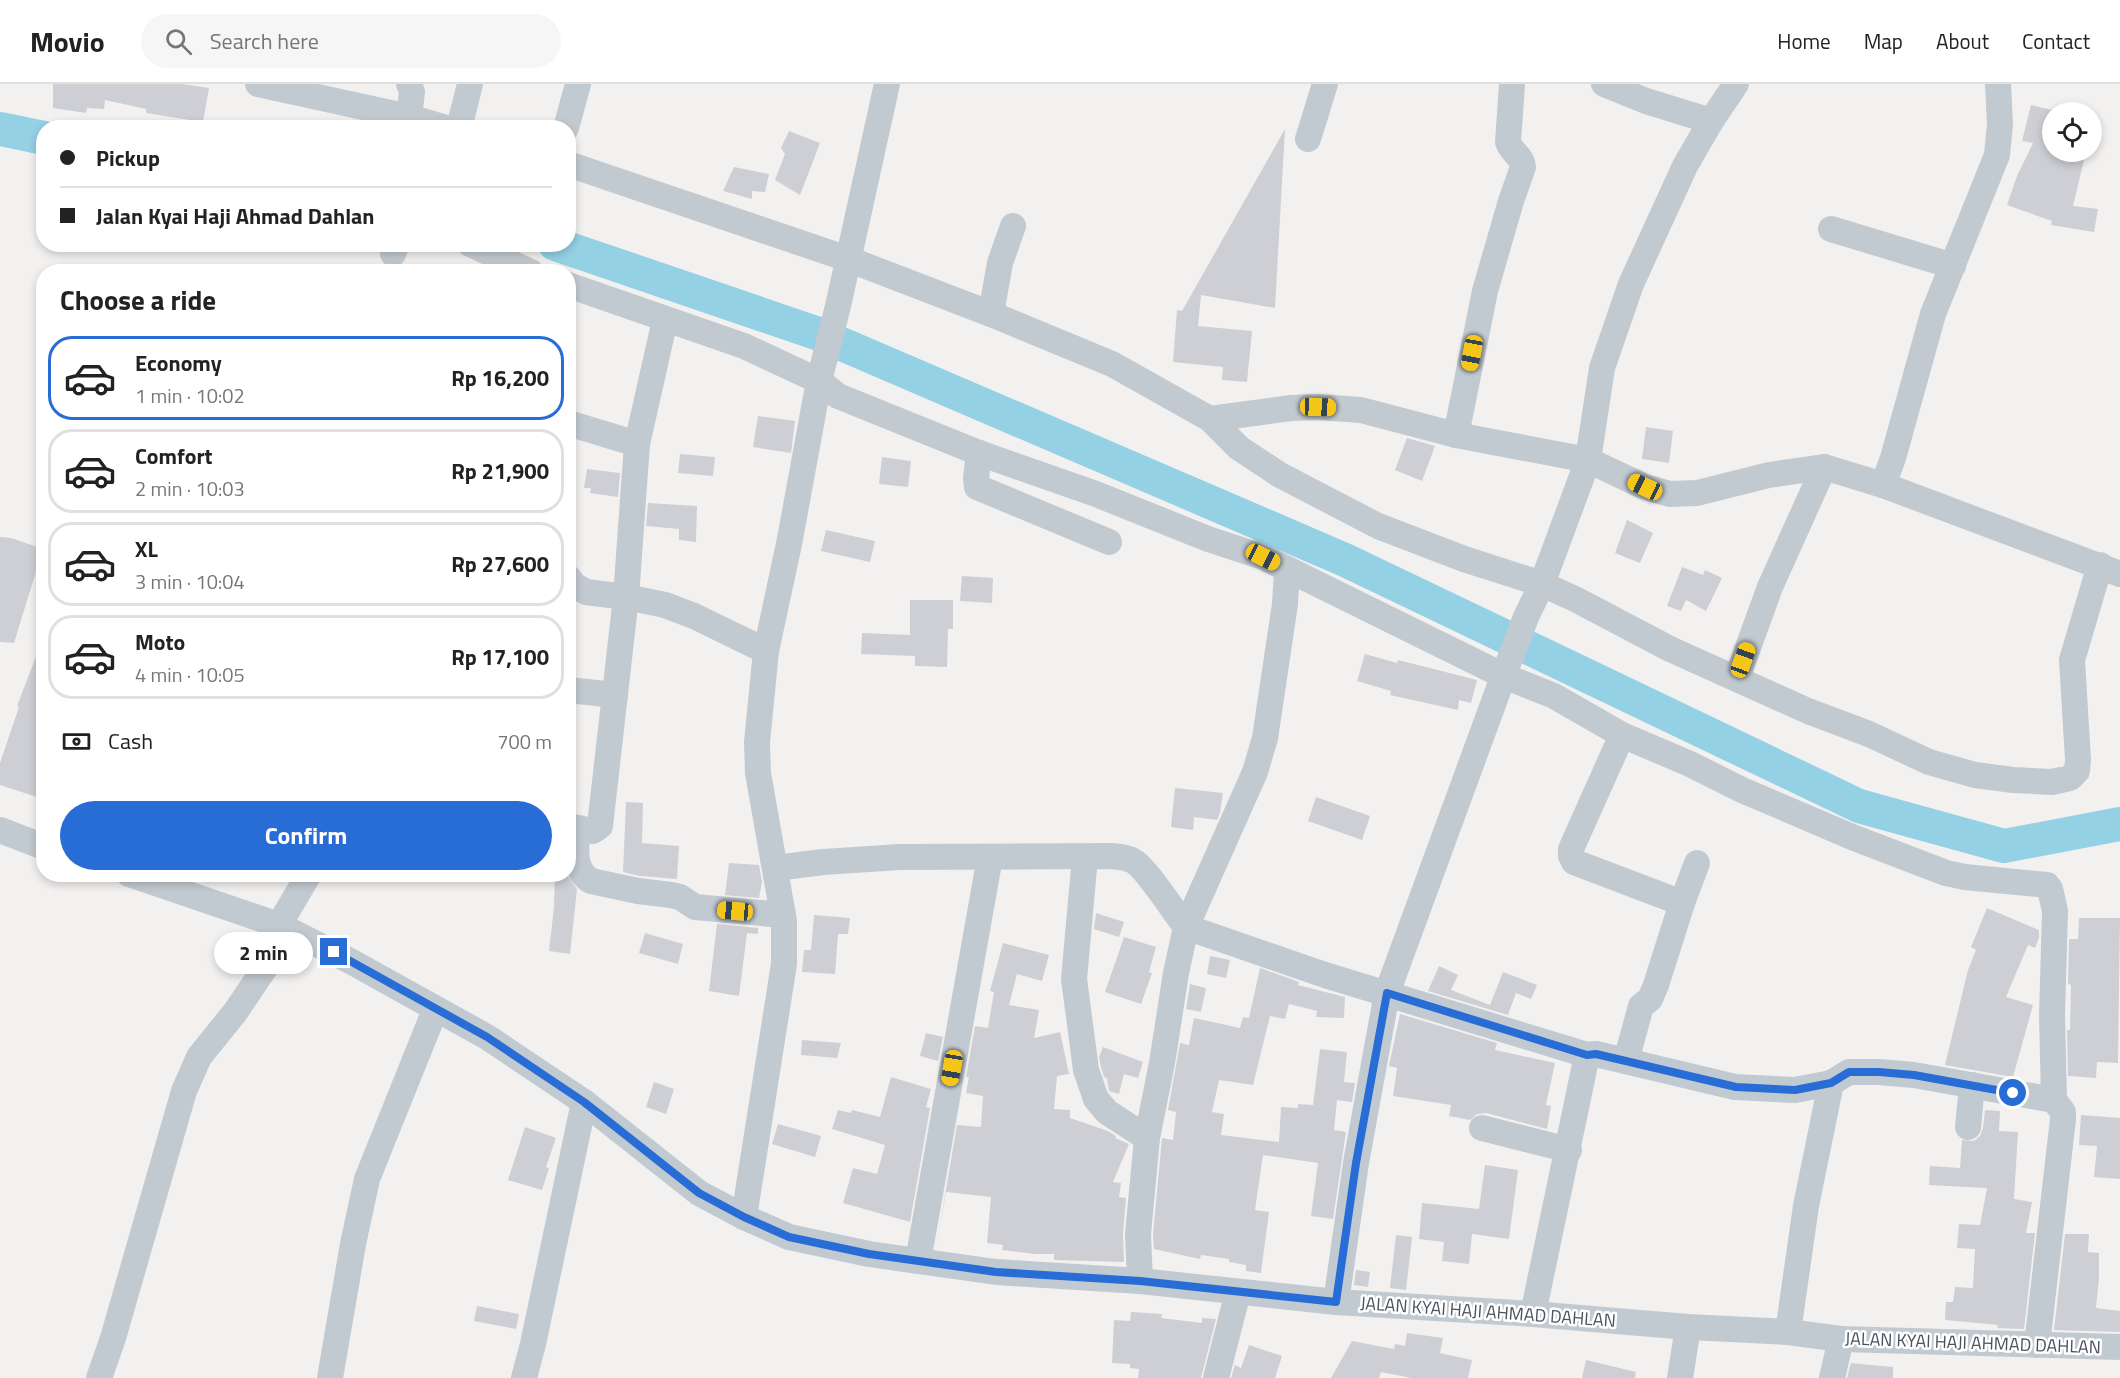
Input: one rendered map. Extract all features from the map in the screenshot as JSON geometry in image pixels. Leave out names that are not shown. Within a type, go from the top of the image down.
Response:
[{"type":"street","points":[[258,84],[419,120]]},
{"type":"street","points":[[409,84],[412,92],[409,117]]},
{"type":"street","points":[[461,120],[470,84]]},
{"type":"street","points":[[568,120],[578,84]]},
{"type":"street","points":[[744,1217],[784,964],[783,915],[758,773],[757,742],[766,651],[821,375],[887,84]]},
{"type":"street","points":[[1308,139],[1325,84]]},
{"type":"street","points":[[1456,435],[1485,291],[1523,167],[1523,162],[1510,149],[1508,142],[1512,84]]},
{"type":"street","points":[[1604,84],[1646,101],[1711,120]]},
{"type":"street","points":[[1336,1302],[1356,1163],[1387,993],[1526,617],[1542,584],[1588,460],[1602,368],[1631,284],[1685,166],[1711,120],[1736,84]]},
{"type":"street","points":[[1882,485],[1893,458],[1933,314],[1997,154],[2000,124],[1998,84]]},
{"type":"street","points":[[576,167],[848,259],[1113,364],[1210,419],[1239,448],[1280,475],[1377,526],[1464,559],[1542,584],[1670,649],[1929,762],[1975,774],[2013,780],[2052,782],[2070,778],[2078,771],[2072,660],[2110,570],[1882,485],[1824,467],[1769,475],[1697,493],[1670,494],[1645,487],[1588,460],[1456,435],[1346,408],[1290,408],[1210,419]]},
{"type":"street","points":[[991,314],[1000,263],[1013,226]]},
{"type":"street","points":[[1831,229],[1953,266]]},
{"type":"street","points":[[487,252],[514,264]]},
{"type":"street","points":[[576,288],[821,375],[838,396],[979,453],[1096,494],[1208,539],[1263,557],[1554,696],[1622,735],[1852,837],[1965,878],[2047,885],[2055,912],[2052,1015],[2054,1100],[2063,1112],[2063,1119],[2037,1345]]},
{"type":"street","points":[[576,828],[593,831],[600,826],[626,597],[637,444],[664,320]]},
{"type":"street","points":[[576,425],[637,444]]},
{"type":"street","points":[[979,453],[977,487],[1109,542]]},
{"type":"street","points":[[1737,678],[1770,587],[1824,467]]},
{"type":"street","points":[[1140,1281],[1138,1234],[1147,1138],[1176,973],[1186,927],[1255,772],[1265,738],[1285,604],[1287,570]]},
{"type":"street","points":[[576,586],[586,592],[626,597],[675,609],[766,651]]},
{"type":"street","points":[[576,691],[615,695]]},
{"type":"street","points":[[1622,735],[1570,849],[1570,856],[1574,862],[1682,903]]},
{"type":"street","points":[[0,830],[36,844]]},
{"type":"street","points":[[576,852],[578,866],[584,877],[591,881],[680,897],[690,906],[695,907],[783,915]]},
{"type":"street","points":[[776,868],[823,862],[900,857],[1111,856],[1135,862],[1186,927],[1325,975],[1587,1055],[1596,1054],[1736,1087],[1795,1090],[1831,1083],[1849,1072],[1879,1072],[1914,1075],[2054,1100]]},
{"type":"street","points":[[918,1261],[990,857]]},
{"type":"street","points":[[1085,857],[1074,979],[1086,1070],[1096,1099],[1107,1112],[1147,1138]]},
{"type":"street","points":[[1626,1061],[1641,1006],[1652,997],[1697,863]]},
{"type":"street","name":"JALAN KYAI HAJI AHMAD DAHLAN","points":[[152,882],[279,926],[352,962],[487,1037],[584,1102],[699,1193],[789,1237],[869,1254],[996,1272],[1140,1281],[1336,1302],[1788,1332],[1841,1339],[2120,1347]]},
{"type":"street","points":[[99,1378],[184,1091],[199,1057],[236,1011],[269,962],[279,926],[304,882]]},
{"type":"street","points":[[330,1378],[343,1296],[367,1179],[435,1010]]},
{"type":"street","points":[[1533,1314],[1587,1055]]},
{"type":"street","points":[[1788,1332],[1806,1206],[1831,1083]]},
{"type":"street","points":[[1968,1127],[1972,1085]]},
{"type":"street","points":[[524,1378],[584,1102]]},
{"type":"street","points":[[1482,1128],[1569,1150]]},
{"type":"street","points":[[1216,1378],[1238,1292]]},
{"type":"street","points":[[1680,1378],[1688,1327]]},
{"type":"street","points":[[1832,1378],[1841,1339]]},
{"type":"building","points":[[53,84],[183,84],[209,88],[203,120],[146,113],[146,109],[105,100],[104,109],[87,108],[86,113],[53,108]]},
{"type":"building","points":[[2031,105],[2042,108],[2042,162],[2084,162],[2073,206],[2098,209],[2094,232],[2051,225],[2052,221],[2007,205],[2017,176],[2033,143],[2022,141]]},
{"type":"building","points":[[1285,129],[1275,308],[1201,295],[1198,326],[1252,331],[1247,382],[1222,380],[1223,367],[1173,362],[1177,310],[1182,311]]},
{"type":"building","points":[[789,131],[820,143],[800,195],[775,180],[785,154],[781,148]]},
{"type":"building","points":[[734,167],[769,174],[765,192],[752,191],[752,199],[723,191]]},
{"type":"building","points":[[758,416],[795,421],[791,453],[753,447]]},
{"type":"building","points":[[1646,427],[1673,431],[1669,463],[1642,459]]},
{"type":"building","points":[[1407,438],[1435,446],[1422,481],[1395,470]]},
{"type":"building","points":[[680,454],[715,457],[713,476],[678,473]]},
{"type":"building","points":[[882,457],[911,461],[908,487],[879,484]]},
{"type":"building","points":[[587,469],[620,473],[618,497],[590,493],[591,488],[584,488]]},
{"type":"building","points":[[648,503],[697,506],[696,542],[679,540],[679,529],[646,526]]},
{"type":"building","points":[[1627,520],[1653,533],[1640,563],[1615,553]]},
{"type":"building","points":[[826,530],[875,541],[870,562],[821,551]]},
{"type":"building","points":[[0,537],[11,538],[36,547],[36,572],[14,643],[0,642]]},
{"type":"building","points":[[1682,567],[1703,575],[1705,570],[1722,578],[1706,611],[1686,600],[1681,611],[1667,606]]},
{"type":"building","points":[[962,576],[993,578],[992,603],[960,601]]},
{"type":"building","points":[[910,600],[953,600],[953,629],[948,629],[947,667],[915,666],[915,656],[861,654],[862,633],[910,635]]},
{"type":"building","points":[[1365,654],[1477,680],[1471,703],[1459,700],[1458,710],[1390,695],[1391,691],[1357,681]]},
{"type":"building","points":[[36,657],[36,797],[0,785],[0,763],[19,707],[17,706]]},
{"type":"building","points":[[1175,788],[1223,793],[1217,820],[1194,817],[1193,830],[1171,827]]},
{"type":"building","points":[[1316,797],[1370,816],[1362,840],[1308,821]]},
{"type":"building","points":[[626,802],[643,803],[642,843],[679,846],[677,879],[623,872]]},
{"type":"building","points":[[729,863],[759,865],[762,882],[759,898],[725,895]]},
{"type":"building","points":[[555,882],[572,882],[577,889],[570,954],[549,951]]},
{"type":"building","points":[[1987,908],[2039,930],[2035,948],[2028,945],[2006,997],[2033,1005],[2013,1077],[1945,1065],[1968,970],[1976,950],[1971,947]]},
{"type":"building","points":[[1096,913],[1124,922],[1119,937],[1094,929]]},
{"type":"building","points":[[814,915],[850,918],[848,934],[838,934],[835,974],[802,972],[804,950],[811,950]]},
{"type":"building","points":[[2079,918],[2120,918],[2118,1063],[2097,1062],[2096,1078],[2068,1076],[2067,1030],[2070,1030],[2071,985],[2068,984],[2069,939],[2078,939]]},
{"type":"building","points":[[717,924],[758,928],[758,934],[747,933],[739,996],[709,991]]},
{"type":"building","points":[[645,933],[683,944],[678,964],[639,953]]},
{"type":"building","points":[[1124,937],[1156,947],[1149,972],[1152,973],[1141,1004],[1105,992]]},
{"type":"building","points":[[1003,943],[1049,955],[1042,981],[1017,974],[1009,1005],[1039,1010],[1034,1038],[1060,1032],[1069,1074],[1057,1076],[1054,1109],[1070,1110],[1070,1118],[1108,1131],[1116,1136],[1115,1138],[1129,1144],[1113,1182],[1121,1183],[1119,1197],[1126,1198],[1123,1233],[1124,1262],[1054,1260],[1054,1254],[1002,1250],[1003,1245],[987,1243],[991,1197],[946,1192],[936,1248],[957,1125],[981,1127],[983,1096],[966,1093],[969,1077],[966,1077],[975,1026],[988,1028],[994,992],[990,991]]},
{"type":"building","points":[[1210,956],[1230,960],[1226,978],[1207,974]]},
{"type":"building","points":[[1439,966],[1458,975],[1451,990],[1490,1005],[1503,972],[1537,985],[1531,999],[1516,993],[1508,1015],[1428,991]]},
{"type":"building","points":[[1260,968],[1299,982],[1298,985],[1345,997],[1344,1018],[1316,1017],[1317,1011],[1289,1004],[1285,1019],[1270,1016],[1253,1085],[1219,1080],[1212,1112],[1224,1114],[1221,1135],[1279,1142],[1281,1107],[1298,1108],[1298,1104],[1313,1105],[1320,1049],[1347,1052],[1344,1082],[1355,1083],[1352,1102],[1337,1100],[1334,1130],[1346,1132],[1333,1219],[1311,1216],[1318,1163],[1263,1155],[1255,1210],[1269,1212],[1261,1273],[1246,1271],[1246,1265],[1229,1262],[1229,1259],[1201,1255],[1200,1259],[1154,1249],[1154,1251],[1153,1234],[1162,1138],[1173,1140],[1176,1112],[1168,1110],[1180,1043],[1189,1045],[1194,1018],[1240,1028],[1243,1017],[1249,1018]]},
{"type":"building","points":[[1190,984],[1206,988],[1201,1012],[1186,1009]]},
{"type":"building","points":[[1400,1014],[1497,1043],[1495,1050],[1555,1063],[1546,1105],[1551,1106],[1547,1129],[1486,1113],[1477,1114],[1470,1120],[1449,1116],[1451,1105],[1393,1096],[1397,1068],[1389,1066]]},
{"type":"building","points":[[926,1033],[943,1037],[938,1061],[920,1056]]},
{"type":"building","points":[[802,1040],[841,1043],[837,1058],[801,1055]]},
{"type":"building","points":[[1103,1047],[1143,1062],[1138,1078],[1124,1074],[1119,1094],[1109,1091],[1107,1078],[1104,1077],[1099,1057]]},
{"type":"building","points":[[891,1077],[931,1089],[926,1107],[930,1108],[910,1222],[843,1203],[853,1168],[877,1174],[885,1145],[832,1129],[838,1110],[851,1113],[852,1110],[880,1117]]},
{"type":"building","points":[[654,1082],[674,1089],[666,1114],[646,1107]]},
{"type":"building","points":[[1985,1110],[2000,1111],[1999,1131],[2018,1132],[2014,1199],[2032,1202],[2026,1233],[2035,1233],[2024,1329],[1997,1328],[1998,1325],[1945,1320],[1946,1302],[1953,1302],[1955,1287],[1973,1288],[1975,1249],[1957,1248],[1959,1224],[1980,1225],[1987,1188],[1929,1185],[1930,1166],[1960,1168],[1962,1140],[1974,1141],[1980,1136]]},
{"type":"building","points":[[2081,1115],[2120,1118],[2120,1179],[2094,1177],[2097,1146],[2079,1145]]},
{"type":"building","points":[[778,1124],[821,1136],[815,1157],[772,1144]]},
{"type":"building","points":[[525,1127],[556,1138],[546,1167],[549,1168],[542,1190],[508,1180]]},
{"type":"building","points":[[1485,1165],[1518,1170],[1509,1239],[1472,1234],[1469,1264],[1442,1261],[1444,1242],[1419,1239],[1422,1203],[1479,1209]]},
{"type":"building","points":[[2065,1234],[2089,1234],[2088,1252],[2099,1253],[2096,1308],[2120,1311],[2120,1332],[2054,1330]]},
{"type":"building","points":[[1396,1235],[1412,1237],[1406,1290],[1390,1288]]},
{"type":"building","points":[[1356,1270],[1370,1272],[1368,1287],[1354,1285]]},
{"type":"building","points":[[477,1306],[519,1314],[516,1329],[474,1321]]},
{"type":"building","points":[[1131,1312],[1162,1314],[1161,1318],[1202,1323],[1202,1318],[1216,1319],[1201,1378],[1138,1378],[1139,1369],[1130,1368],[1130,1364],[1112,1363],[1114,1320],[1130,1321]]},
{"type":"building","points":[[1407,1333],[1443,1338],[1440,1353],[1472,1360],[1468,1378],[1411,1378],[1381,1372],[1379,1378],[1331,1378],[1352,1341],[1394,1349],[1395,1344],[1405,1346]]},
{"type":"building","points":[[1249,1345],[1282,1356],[1275,1378],[1231,1378],[1235,1365],[1241,1368]]},
{"type":"building","points":[[1586,1360],[1636,1372],[1635,1378],[1582,1378]]},
{"type":"building","points":[[1851,1363],[1893,1367],[1893,1378],[1847,1378]]},
{"type":"waterway","points":[[0,129],[36,136]]},
{"type":"waterway","points":[[576,251],[816,333],[1345,560],[1859,806],[2004,846],[2120,824]]},
{"type":"route","points":[[334,952],[487,1037],[584,1102],[699,1193],[789,1237],[869,1254],[996,1272],[1140,1281],[1336,1302],[1356,1163],[1387,993],[1587,1055],[1596,1054],[1736,1087],[1795,1090],[1831,1083],[1849,1072],[1879,1072],[1914,1075],[2013,1093]]}]
